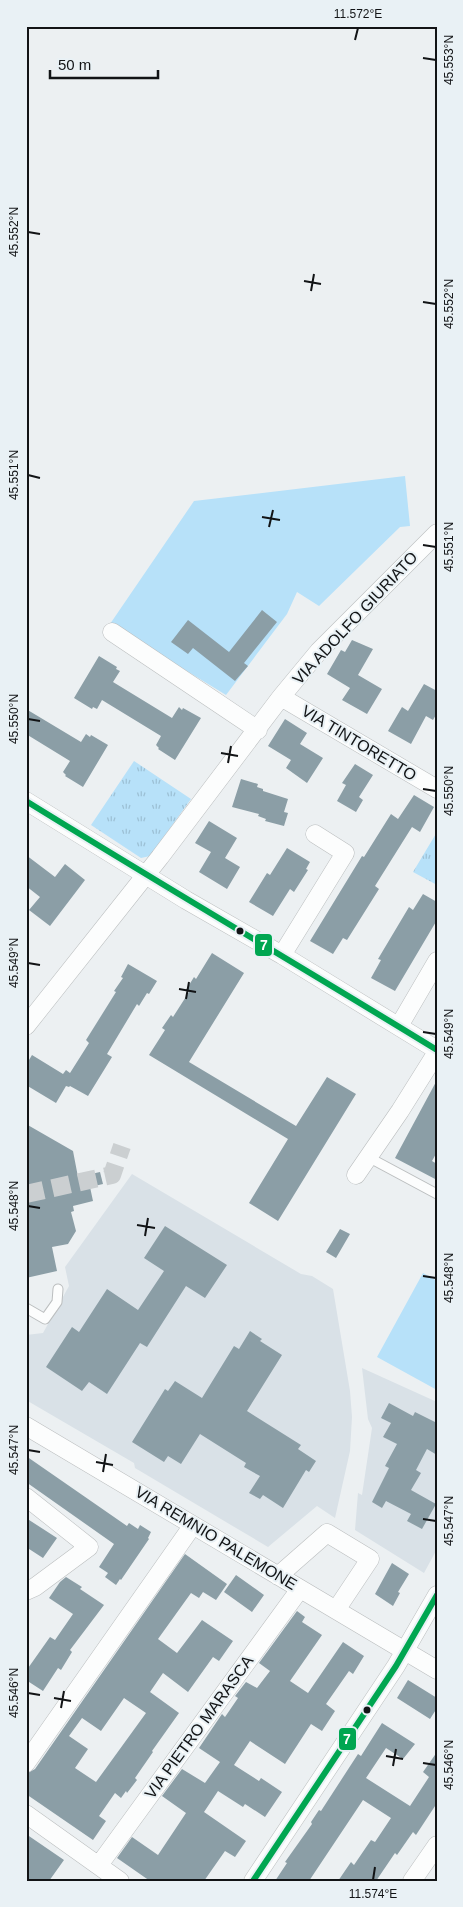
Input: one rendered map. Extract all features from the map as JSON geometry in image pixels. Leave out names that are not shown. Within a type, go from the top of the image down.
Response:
[{"type":"street","name":"VIA ADOLFO GIURIATO","points":[[26,1026],[147,874],[258,730],[281,697],[319,651],[437,533]]},
{"type":"street","points":[[112,632],[258,730]]},
{"type":"street","name":"VIA TINTORETTO","points":[[281,697],[437,789]]},
{"type":"street","points":[[26,801],[147,874],[186,900],[399,1026],[437,1051],[356,1175]]},
{"type":"street","points":[[282,956],[346,853],[314,834]]},
{"type":"street","points":[[399,1026],[437,961]]},
{"type":"street","name":"VIA REMNIO PALEMONE","points":[[26,1426],[437,1670]]},
{"type":"street","points":[[26,1497],[90,1547],[35,1587],[26,1591]]},
{"type":"street","points":[[26,1763],[193,1525]]},
{"type":"street","points":[[278,1576],[327,1534],[370,1558],[336,1610]]},
{"type":"street","name":"VIA PIETRO MARASCA","points":[[99,1865],[300,1589]]},
{"type":"street","points":[[253,1881],[405,1650],[437,1595]]},
{"type":"street","points":[[26,1814],[120,1881]]},
{"type":"street","points":[[412,1881],[437,1845]]},
{"type":"lane","points":[[368,1157],[437,1194]]},
{"type":"lane","points":[[26,1308],[46,1319],[57,1302],[58,1289]]},
{"type":"shaded area","points":[[132,1174],[301,1274],[312,1276],[333,1289],[350,1391],[352,1417],[350,1451],[335,1518],[317,1506],[268,1547],[135,1468],[134,1463],[26,1400],[26,1335],[43,1333],[69,1286],[65,1267]]},
{"type":"shaded area","points":[[362,1368],[437,1402],[437,1549],[424,1573],[355,1530],[358,1493],[362,1495],[372,1428],[368,1419]]},
{"type":"green space","points":[[405,476],[410,526],[400,527],[319,606],[297,592],[287,614],[226,695],[110,624],[194,501]]},
{"type":"green space","points":[[134,761],[191,799],[150,856],[141,858],[91,825]]},
{"type":"green space","points":[[437,832],[437,885],[413,872]]},
{"type":"green space","points":[[423,1273],[437,1281],[437,1390],[377,1357]]},
{"type":"building","points":[[262,610],[277,622],[244,663],[248,666],[235,681],[193,648],[188,654],[171,642],[188,620],[229,652]]},
{"type":"building","points":[[352,640],[373,649],[358,675],[382,689],[367,714],[342,700],[350,688],[327,674],[341,650],[345,652]]},
{"type":"building","points":[[99,656],[117,667],[116,669],[120,671],[113,682],[172,718],[179,707],[201,718],[175,760],[158,749],[156,745],[161,736],[102,700],[97,709],[93,707],[92,709],[74,698]]},
{"type":"building","points":[[424,684],[437,691],[437,713],[433,720],[426,716],[411,744],[388,731],[402,707],[408,711]]},
{"type":"building","points":[[26,709],[81,742],[86,734],[108,745],[83,787],[65,776],[63,772],[70,761],[26,734]]},
{"type":"building","points":[[285,719],[307,733],[300,744],[323,758],[307,783],[286,768],[291,760],[268,746]]},
{"type":"building","points":[[355,764],[373,775],[359,797],[363,800],[356,812],[337,801],[346,785],[342,783]]},
{"type":"building","points":[[241,779],[258,784],[257,787],[263,789],[263,791],[288,799],[284,812],[288,813],[284,826],[265,821],[266,819],[258,816],[259,814],[232,807]]},
{"type":"building","points":[[414,795],[434,807],[420,832],[412,827],[375,886],[379,889],[347,940],[343,938],[333,954],[310,941],[362,856],[364,857],[391,814],[398,819]]},
{"type":"building","points":[[209,821],[237,838],[225,858],[240,867],[227,889],[199,872],[211,852],[195,843]]},
{"type":"building","points":[[287,848],[310,862],[306,869],[308,870],[294,892],[290,889],[273,916],[249,902],[267,873],[270,875]]},
{"type":"building","points":[[26,855],[55,877],[65,864],[85,880],[50,926],[29,910],[40,897],[26,886]]},
{"type":"building","points":[[423,894],[437,902],[437,920],[395,991],[371,978],[381,960],[378,959],[409,907],[413,910]]},
{"type":"building","points":[[212,953],[244,973],[189,1062],[296,1126],[327,1077],[356,1094],[278,1221],[249,1203],[288,1139],[149,1055],[165,1030],[162,1028],[171,1015],[173,1017],[189,992],[186,990],[194,977],[196,979]]},
{"type":"building","points":[[128,964],[157,981],[139,1006],[137,1004],[107,1054],[112,1057],[88,1096],[70,1086],[66,1086],[56,1103],[26,1085],[26,1065],[32,1055],[63,1074],[66,1070],[70,1073],[89,1043],[86,1040],[116,992],[114,991],[123,978],[121,977]]},
{"type":"building","points":[[437,1080],[437,1152],[432,1161],[437,1164],[437,1180],[395,1158]]},
{"type":"building","points":[[26,1124],[73,1151],[78,1177],[100,1172],[103,1184],[90,1187],[93,1201],[73,1206],[74,1211],[71,1212],[76,1231],[68,1244],[52,1247],[57,1271],[26,1278]]},
{"type":"building","points":[[165,1226],[227,1265],[205,1298],[186,1286],[147,1347],[140,1343],[107,1394],[89,1382],[82,1391],[46,1367],[72,1327],[79,1332],[107,1289],[138,1310],[164,1271],[144,1258]]},
{"type":"building","points":[[340,1229],[350,1234],[336,1258],[326,1252]]},
{"type":"building","points":[[250,1331],[262,1339],[260,1341],[282,1355],[247,1411],[301,1445],[298,1449],[316,1461],[309,1472],[306,1470],[283,1508],[263,1495],[260,1499],[249,1493],[260,1476],[244,1467],[246,1463],[200,1434],[181,1464],[168,1456],[164,1462],[132,1442],[165,1389],[168,1391],[175,1381],[202,1398],[234,1346],[239,1349]]},
{"type":"building","points":[[389,1403],[413,1416],[415,1412],[437,1423],[437,1455],[427,1449],[416,1470],[421,1473],[411,1490],[436,1504],[422,1529],[407,1521],[411,1514],[386,1501],[382,1508],[372,1502],[389,1468],[385,1466],[397,1444],[383,1437],[391,1423],[381,1418]]},
{"type":"building","points":[[26,1456],[127,1526],[129,1523],[138,1529],[140,1525],[151,1532],[149,1539],[116,1585],[105,1577],[108,1573],[99,1567],[114,1544],[26,1482]]},
{"type":"building","points":[[26,1518],[57,1538],[43,1558],[26,1547]]},
{"type":"building","points":[[185,1554],[227,1584],[216,1600],[203,1592],[199,1598],[191,1593],[158,1639],[177,1653],[202,1620],[233,1641],[219,1661],[213,1657],[188,1692],[163,1673],[150,1692],[179,1713],[152,1751],[135,1778],[137,1780],[127,1793],[126,1791],[121,1798],[115,1793],[99,1816],[106,1821],[93,1840],[26,1794],[26,1774],[35,1769]],"holes":[[[124,1698],[146,1713],[96,1782],[75,1768],[88,1749],[69,1736],[82,1718],[101,1731]]]},
{"type":"building","points":[[392,1563],[409,1574],[398,1592],[400,1593],[393,1606],[375,1594]]},
{"type":"building","points":[[236,1575],[264,1595],[252,1612],[224,1592]]},
{"type":"building","points":[[66,1577],[104,1605],[70,1650],[72,1652],[61,1670],[58,1668],[43,1691],[26,1680],[26,1671],[50,1637],[55,1640],[73,1614],[49,1598],[60,1582]]},
{"type":"building","points":[[297,1611],[305,1617],[302,1622],[322,1635],[290,1681],[308,1693],[343,1642],[364,1656],[353,1674],[349,1671],[326,1704],[335,1711],[322,1731],[311,1724],[285,1764],[250,1741],[234,1765],[259,1781],[261,1778],[282,1792],[265,1817],[245,1804],[243,1807],[218,1791],[204,1812],[246,1841],[235,1857],[225,1851],[204,1881],[150,1881],[117,1858],[132,1837],[158,1855],[186,1813],[162,1796],[182,1769],[205,1783],[220,1762],[199,1748],[222,1714],[225,1717],[238,1698],[235,1696],[246,1682],[257,1688],[270,1671],[259,1663]]},
{"type":"building","points":[[408,1680],[437,1698],[437,1708],[430,1719],[397,1698]]},
{"type":"building","points":[[382,1723],[415,1744],[403,1759],[386,1748],[366,1778],[410,1806],[429,1777],[423,1772],[437,1752],[437,1803],[416,1835],[413,1832],[397,1855],[395,1853],[376,1881],[338,1881],[351,1862],[354,1865],[371,1840],[375,1842],[391,1818],[363,1800],[309,1881],[275,1881],[287,1863],[285,1862],[312,1824],[311,1822],[319,1810],[321,1811],[358,1754],[361,1756]]},
{"type":"building","points":[[26,1834],[64,1860],[49,1881],[26,1881]]},
{"type":"tunnel","points":[[26,1194],[112,1175],[122,1146]]},
{"type":"transit line","name":"7","points":[[26,801],[437,1050]]},
{"type":"transit line","name":"7","points":[[253,1881],[396,1666],[437,1595]]}]
